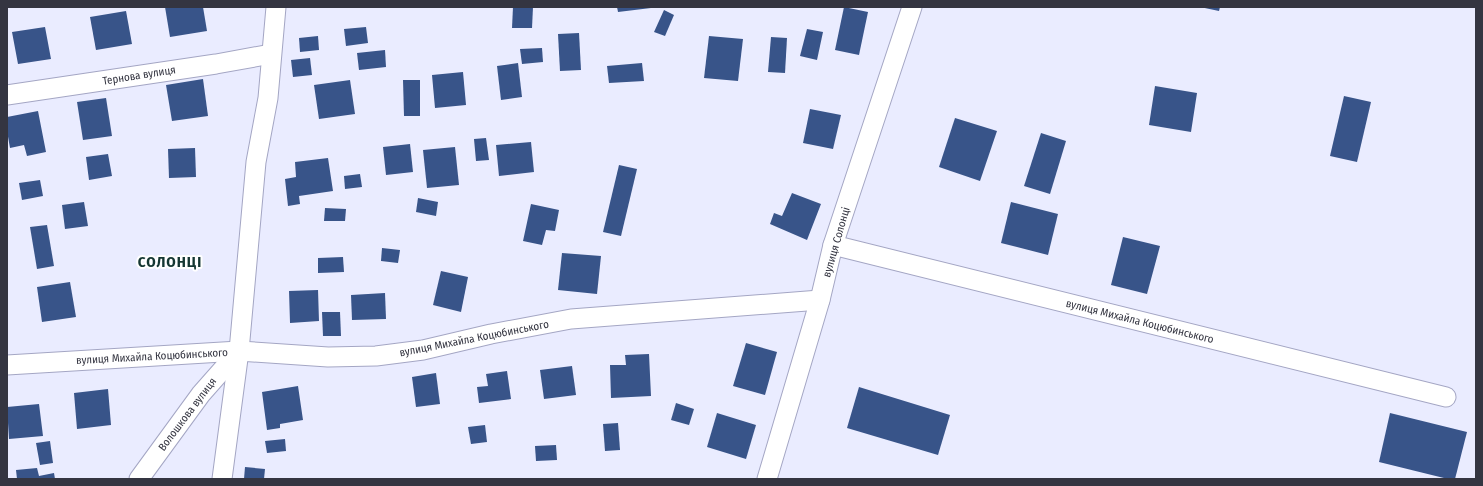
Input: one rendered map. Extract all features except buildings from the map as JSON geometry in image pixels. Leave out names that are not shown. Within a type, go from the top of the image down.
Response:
[{"type":"street","points":[[222,479],[239,351],[256,162],[268,98],[276,7]]},
{"type":"street","name":"вулиця Солонці","points":[[767,479],[820,300],[833,245],[912,7]]},
{"type":"street","name":"Тернова вулиця","points":[[7,95],[216,64],[271,54]]},
{"type":"street","name":"вулиця Михайла Коцюбинського","points":[[833,245],[1446,397]]},
{"type":"street","name":"вулиця Михайла Коцюбинського","points":[[7,365],[68,360],[239,351],[328,357],[376,356],[423,350],[491,334],[571,320],[820,300]]},
{"type":"street","name":"Волошкова вулиця","points":[[139,479],[201,394],[239,351]]},
{"type":"district","name":"СОЛОНЦІ","points":[[170,262]]}]
